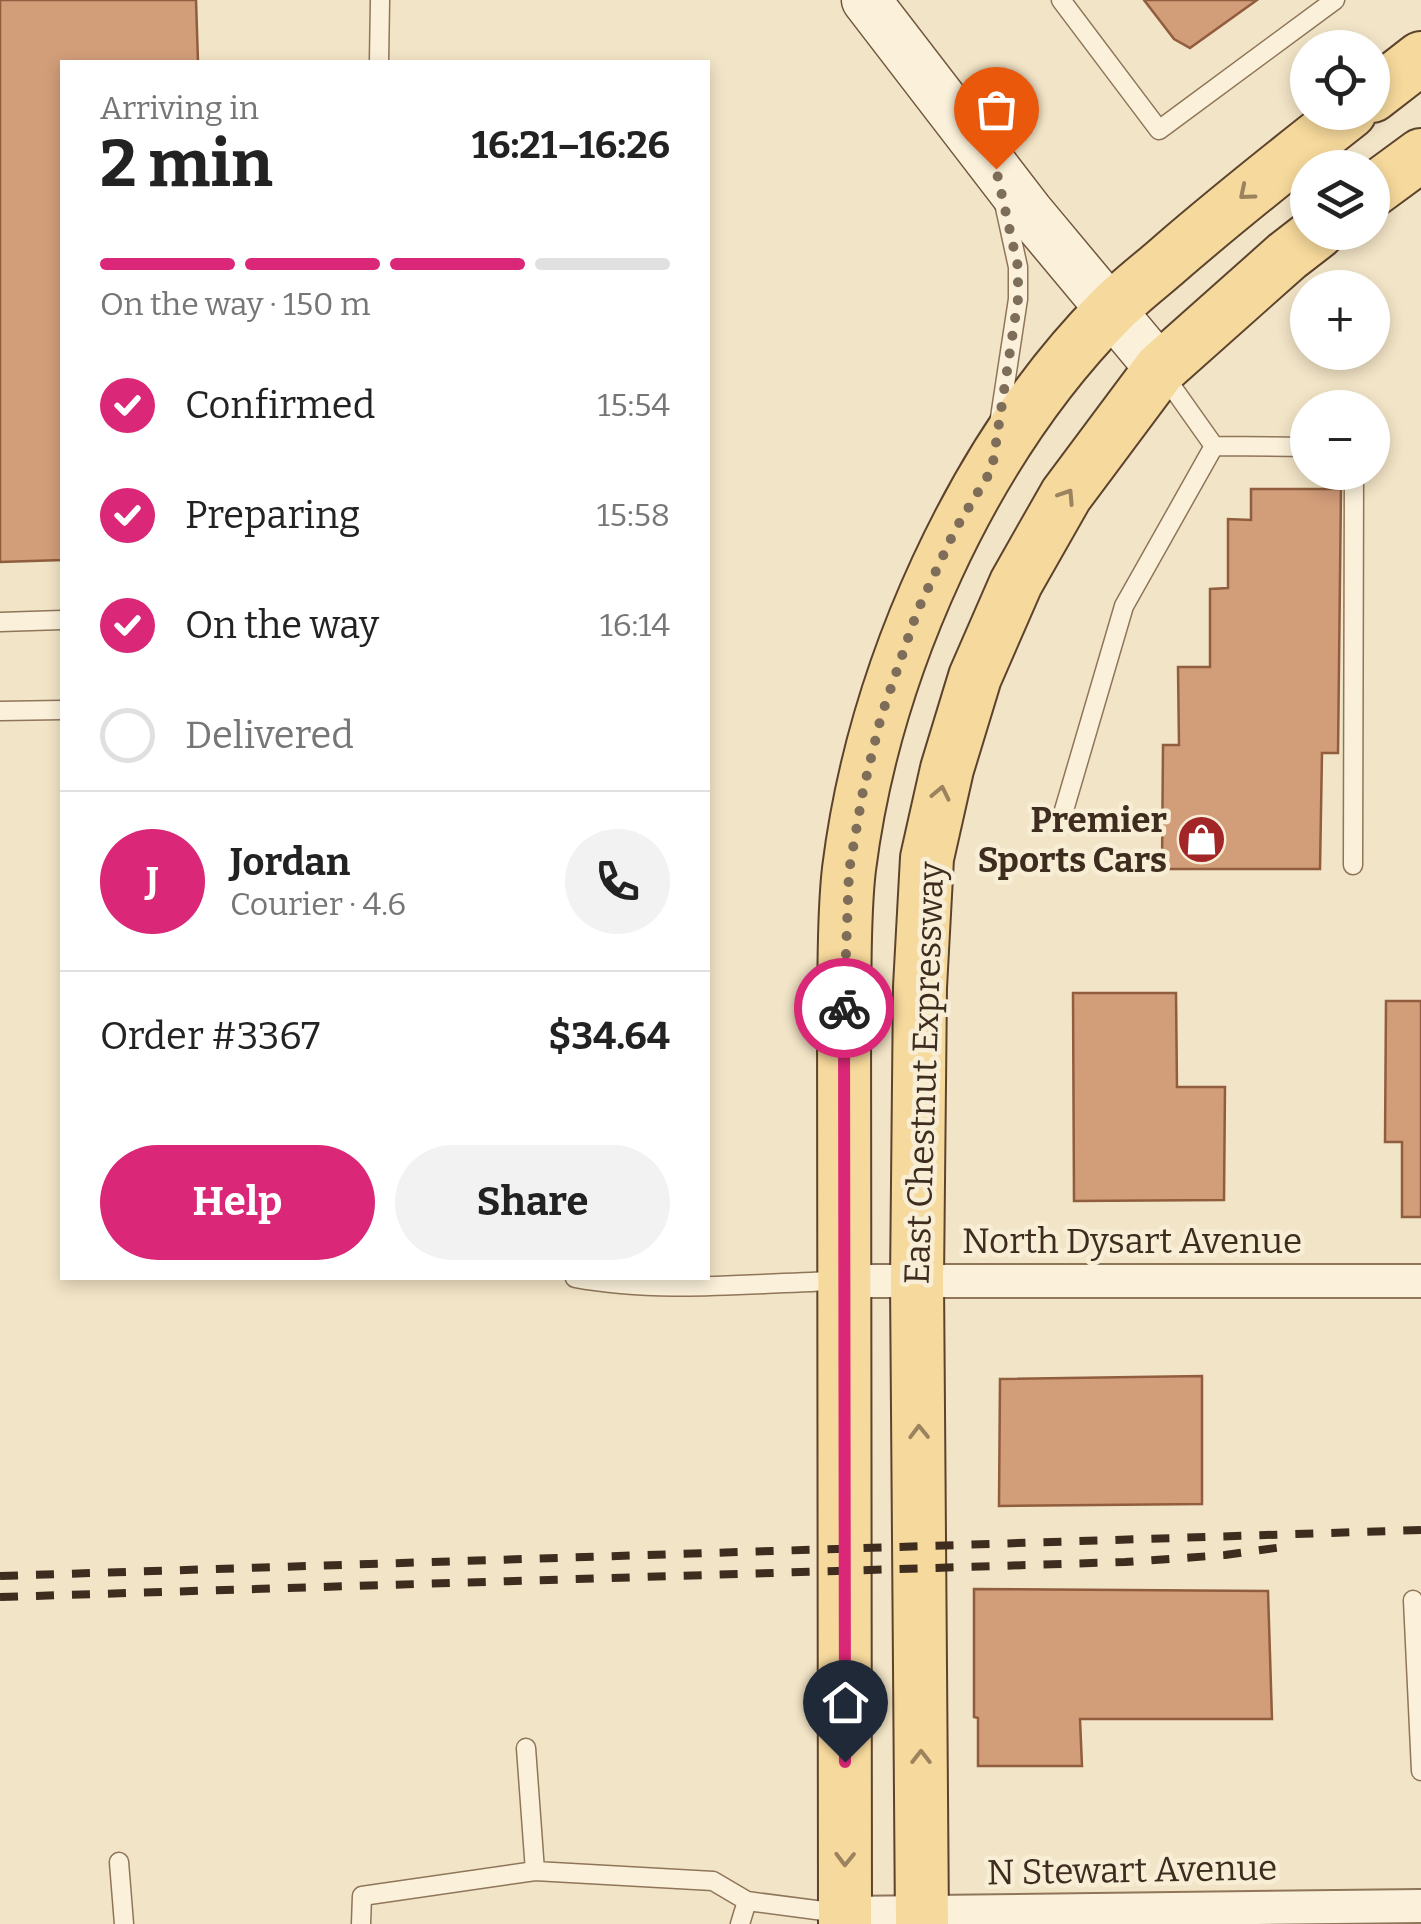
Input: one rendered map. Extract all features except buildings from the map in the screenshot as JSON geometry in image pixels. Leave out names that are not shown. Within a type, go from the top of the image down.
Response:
[{"type":"main road","points":[[1390,82],[1421,58]]},
{"type":"main road","name":"East Chestnut Expressway","points":[[844,1920],[847,907],[863,791],[881,717],[917,612],[955,530],[1032,404],[1112,310],[1251,188],[1327,130]]},
{"type":"main road","points":[[1390,178],[1421,155]]},
{"type":"main road","name":"East Chestnut Expressway","points":[[922,1918],[917,1281],[920,987],[927,858],[946,769],[975,677],[1016,584],[1066,496],[1160,369],[1294,250]]},
{"type":"street","points":[[866,0],[996,169],[1160,369]]},
{"type":"street","name":"North Dysart Avenue","points":[[844,1281],[1421,1280]]},
{"type":"street","name":"N Stewart Avenue","points":[[844,1920],[1313,1916],[1421,1906]]},
{"type":"lane","points":[[379,60],[380,0]]},
{"type":"lane","points":[[1061,0],[1159,130],[1335,0]]},
{"type":"lane","points":[[992,469],[1018,299],[1016,254],[996,169]]},
{"type":"lane","points":[[1160,369],[1214,446]]},
{"type":"lane","points":[[1214,446],[1290,448]]},
{"type":"lane","points":[[1062,818],[1124,606],[1214,446]]},
{"type":"lane","points":[[1353,865],[1354,490]]},
{"type":"lane","points":[[0,622],[60,620]]},
{"type":"lane","points":[[0,711],[60,710]]},
{"type":"lane","points":[[586,1280],[663,1286],[844,1281]]},
{"type":"lane","points":[[1413,1600],[1421,1771]]},
{"type":"lane","points":[[526,1748],[536,1871]]},
{"type":"lane","points":[[119,1862],[124,1924]]},
{"type":"lane","points":[[361,1924],[362,1896],[536,1871],[713,1880],[747,1901],[844,1920]]},
{"type":"lane","points":[[740,1924],[747,1901]]},
{"type":"railway","points":[[0,1576],[1421,1530]]},
{"type":"railway","points":[[0,1597],[1125,1562],[1283,1547]]},
{"type":"way so far","points":[[844,1008],[849,871],[881,717],[917,612],[955,530],[992,469],[1018,299],[1018,267],[996,169]]},
{"type":"place","name":"Premier Sports Cars","points":[[1202,840]]},
{"type":"route","points":[[844,1008],[845,1762]]}]
